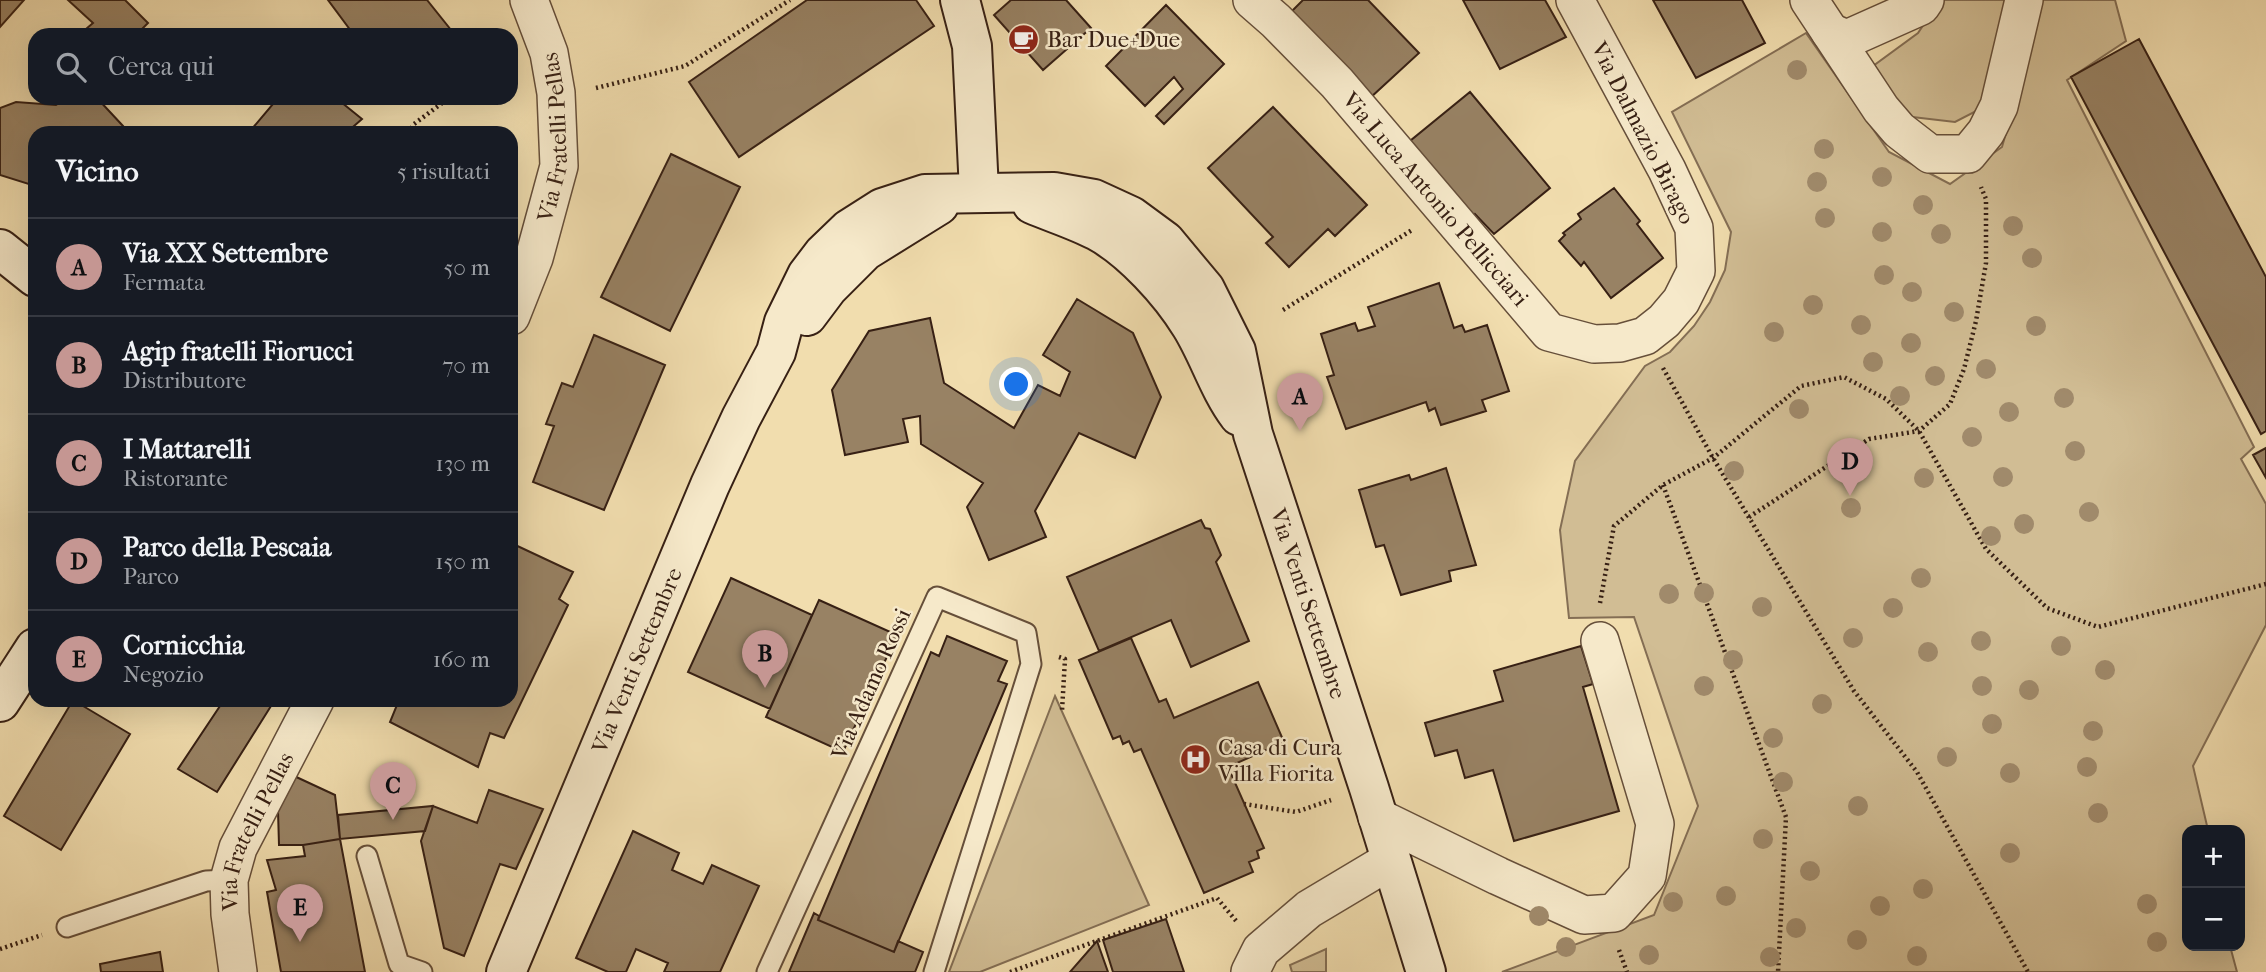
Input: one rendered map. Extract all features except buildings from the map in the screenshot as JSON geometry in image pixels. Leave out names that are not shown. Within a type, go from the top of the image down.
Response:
[{"type":"street","name":"Via Fratelli Pellas","points":[[518,298],[534,258],[559,166],[556,93],[549,53],[529,0]]},
{"type":"street","points":[[960,0],[972,46],[980,193]]},
{"type":"street","name":"Via Luca Antonio Pellicciari","points":[[1252,0],[1337,83],[1549,332],[1594,344],[1645,336]]},
{"type":"street","name":"Via Dalmazio Birago","points":[[1574,0],[1667,170],[1693,228],[1696,271],[1681,301],[1664,321],[1645,336]]},
{"type":"street","points":[[1809,0],[1881,109],[1899,130],[1930,154],[1968,154],[1986,132],[1999,106],[2024,0]]},
{"type":"street","points":[[1830,32],[1847,39],[1921,6],[1925,0]]},
{"type":"street","name":"Via Venti Settembre","points":[[506,972],[710,485],[776,352],[802,324],[828,288],[865,251],[980,193],[1098,232],[1134,258],[1164,290],[1191,326],[1228,401],[1253,434],[1426,972]]},
{"type":"street","points":[[0,249],[28,271]]},
{"type":"street","points":[[1373,802],[1498,876],[1584,915],[1614,913],[1647,876],[1655,824],[1600,641]]},
{"type":"street","points":[[0,702],[28,659]]},
{"type":"street","name":"Via Fratelli Pellas","points":[[238,972],[230,914],[229,880],[238,848],[311,707]]},
{"type":"street","points":[[1260,965],[1309,909],[1391,860]]},
{"type":"lane","name":"Via Adamo Rossi","points":[[767,972],[937,597],[1026,633],[1031,664],[934,972]]},
{"type":"lane","points":[[367,856],[399,964],[422,972]]},
{"type":"lane","points":[[67,927],[206,881],[229,880]]},
{"type":"path","points":[[596,88],[685,66],[790,0]]},
{"type":"path","points":[[413,126],[440,105]]},
{"type":"path","points":[[1749,517],[1869,439],[1919,431],[1950,404],[1964,369],[1986,263],[1986,199],[1968,154]]},
{"type":"path","points":[[1283,310],[1445,209]]},
{"type":"path","points":[[1645,336],[1713,458],[1854,691],[1917,772],[2028,972]]},
{"type":"path","points":[[1600,641],[1598,617],[1614,526],[1663,485],[1713,458],[1801,386],[1844,377],[1886,399],[1919,431],[1986,549],[2047,608],[2098,627],[2266,584]]},
{"type":"path","points":[[1663,485],[1786,817],[1778,972]]},
{"type":"path","points":[[1244,804],[1296,812],[1373,802]]},
{"type":"path","points":[[1010,972],[1217,898]]},
{"type":"path","points":[[0,949],[67,927]]},
{"type":"shaded area","points":[[1940,0],[2013,0],[1986,106],[1955,122],[1904,116],[1869,69],[1918,33]]},
{"type":"shaded area","points":[[2041,0],[2115,0],[2126,41],[2067,80],[2254,447],[2241,459],[2266,504],[2266,625],[2193,766],[2207,825],[2182,825],[2182,951],[2231,951],[2237,972],[1502,972],[1654,915],[1698,806],[1634,617],[1569,618],[1560,530],[1575,461],[1645,366],[1670,352],[1694,326],[1710,302],[1725,270],[1731,232],[1672,112],[1806,33],[1889,152],[1950,184],[2002,147],[2030,50]]},
{"type":"shaded area","points":[[1055,696],[1149,905],[980,972],[949,972]]},
{"type":"shaded area","points":[[1326,949],[1326,972],[1292,972],[1290,965]]},
{"type":"place","name":"Bar Due+Due","points":[[1024,39]]},
{"type":"place","name":"Via XX Settembre","points":[[1300,431]]},
{"type":"place","name":"Parco della Pescaia","points":[[1850,496]]},
{"type":"place","name":"Agip fratelli Fiorucci","points":[[765,688]]},
{"type":"place","name":"Casa di Cura Villa Fiorita","points":[[1195,760]]},
{"type":"place","name":"I Mattarelli","points":[[393,820]]},
{"type":"place","name":"Cornicchia","points":[[300,942]]}]
